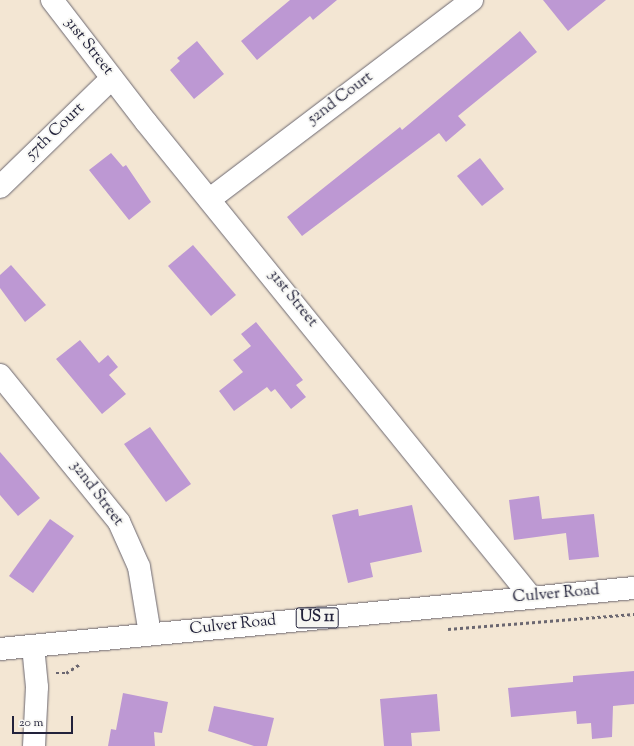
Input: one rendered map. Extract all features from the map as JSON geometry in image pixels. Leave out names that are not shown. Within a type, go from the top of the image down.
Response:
[{"type":"street","name":"31st Street","points":[[52,0],[112,78],[531,597]]},
{"type":"street","name":"52nd Court","points":[[210,199],[472,0]]},
{"type":"street","name":"57th Court","points":[[0,187],[112,78]]},
{"type":"street","name":"32nd Street","points":[[0,375],[119,522],[139,567],[150,634]]},
{"type":"street","name":"Culver Road","points":[[0,649],[634,588]]},
{"type":"street","points":[[33,646],[36,675],[34,746]]},
{"type":"path","points":[[439,630],[634,614]]},
{"type":"path","points":[[36,675],[66,672],[89,662]]},
{"type":"building","points":[[290,0],[337,0],[313,20],[310,16],[257,60],[241,41]]},
{"type":"building","points":[[543,0],[606,0],[568,31]]},
{"type":"building","points":[[520,31],[537,52],[458,116],[466,125],[446,142],[439,133],[302,236],[287,217],[400,127],[402,130]]},
{"type":"building","points":[[197,41],[224,74],[194,99],[170,70],[180,61],[177,58]]},
{"type":"building","points":[[111,153],[123,167],[126,165],[151,202],[129,220],[89,170]]},
{"type":"building","points":[[480,158],[504,189],[482,206],[457,176]]},
{"type":"building","points":[[193,245],[236,295],[211,316],[168,266]]},
{"type":"building","points":[[11,265],[46,305],[25,322],[0,288],[0,275]]},
{"type":"building","points":[[256,322],[303,380],[296,385],[306,397],[291,409],[275,389],[271,392],[267,387],[234,411],[219,391],[243,372],[233,360],[251,346],[241,334]]},
{"type":"building","points":[[80,340],[99,363],[108,355],[118,367],[109,375],[126,394],[102,414],[56,359]]},
{"type":"building","points":[[150,427],[191,484],[166,502],[124,444]]},
{"type":"building","points":[[0,452],[40,498],[18,516],[0,495]]},
{"type":"building","points":[[539,496],[542,519],[594,514],[599,557],[569,560],[566,533],[514,540],[509,500]]},
{"type":"building","points":[[412,505],[422,552],[370,563],[373,577],[348,583],[332,515],[358,509],[359,516]]},
{"type":"building","points":[[50,519],[74,536],[33,593],[9,576]]},
{"type":"building","points":[[634,671],[634,704],[613,706],[612,737],[592,739],[591,723],[577,724],[576,711],[511,717],[508,688],[573,682],[573,676]]},
{"type":"building","points":[[123,693],[168,702],[162,733],[154,732],[155,746],[108,746],[111,729],[116,730]]},
{"type":"building","points":[[437,694],[440,731],[411,733],[412,746],[384,746],[380,699]]},
{"type":"building","points":[[214,706],[274,718],[267,746],[254,746],[208,731]]}]
